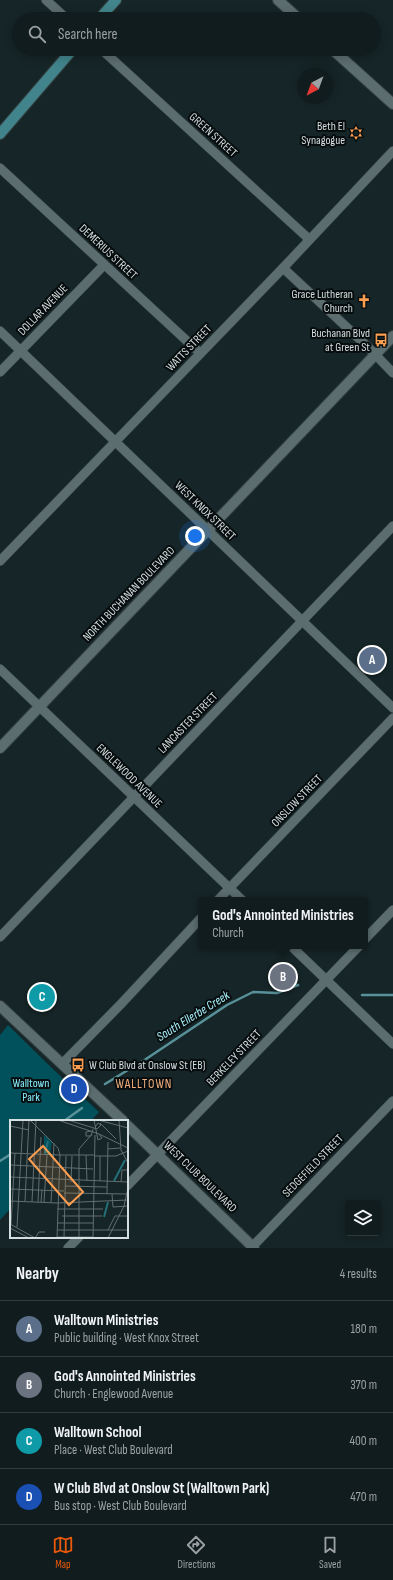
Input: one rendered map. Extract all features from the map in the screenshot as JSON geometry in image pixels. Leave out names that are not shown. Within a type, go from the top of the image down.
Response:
[{"type":"main road","points":[[105,12],[116,0]]},
{"type":"main road","points":[[0,134],[67,56]]},
{"type":"street","points":[[46,0],[59,12]]},
{"type":"street","points":[[278,0],[291,12]]},
{"type":"street","name":"GREEN STREET","points":[[109,56],[309,239]]},
{"type":"street","points":[[340,56],[393,104]]},
{"type":"street","name":"WATTS STREET","points":[[0,561],[283,268],[393,151]]},
{"type":"street","name":"DEMERIUS STREET","points":[[0,168],[200,353]]},
{"type":"street","name":"DOLLAR AVENUE","points":[[0,372],[104,265]]},
{"type":"street","points":[[283,268],[393,373]]},
{"type":"street","name":"WEST KNOX STREET","points":[[0,331],[393,708]]},
{"type":"street","name":"NORTH BUCHANAN BOULEVARD","points":[[0,748],[393,336]]},
{"type":"street","name":"LANCASTER STREET","points":[[0,937],[393,526]]},
{"type":"street","name":"ENGLEWOOD AVENUE","points":[[0,669],[239,897]]},
{"type":"street","name":"ONSLOW STREET","points":[[221,897],[393,718]]},
{"type":"street","points":[[368,936],[393,910]]},
{"type":"street","points":[[62,1064],[121,1004],[198,921]]},
{"type":"street","points":[[294,949],[393,1044]]},
{"type":"street","name":"BERKELEY STREET","points":[[128,1185],[355,949]]},
{"type":"street","points":[[0,1006],[122,1120]]},
{"type":"street","name":"SEDGEFIELD STREET","points":[[253,1247],[393,1101]]},
{"type":"street","name":"WEST CLUB BOULEVARD","points":[[128,1126],[253,1247]]},
{"type":"street","points":[[68,1248],[78,1238]]},
{"type":"green space","name":"Walltown Park","points":[[8,1025],[99,1112],[92,1120],[10,1120],[10,1209],[0,1220],[0,1035]]},
{"type":"waterway","name":"South Ellerbe Creek","points":[[105,1084],[146,1059],[227,1005],[253,992],[277,993],[298,985]]},
{"type":"waterway","name":"South Ellerbe Creek","points":[[362,995],[393,995]]},
{"type":"waterway","name":"South Ellerbe Creek","points":[[65,1120],[82,1108]]},
{"type":"waterway","name":"South Ellerbe Creek","points":[[0,1161],[10,1155]]},
{"type":"place","name":"Beth El Synagogue","points":[[356,133]]},
{"type":"place","name":"Grace Lutheran Church","points":[[364,301]]},
{"type":"place","name":"Buchanan Blvd at Green St","points":[[381,340]]},
{"type":"place","name":"Walltown Ministries","points":[[372,660]]},
{"type":"place","name":"God's Annointed Ministries","points":[[283,977]]},
{"type":"place","name":"Walltown School","points":[[42,997]]},
{"type":"place","name":"W Club Blvd at Onslow St (EB)","points":[[78,1065]]},
{"type":"place","name":"W Club Blvd at Onslow St (Walltown Park)","points":[[74,1089]]},
{"type":"district","name":"WALLTOWN","points":[[144,1084]]}]
